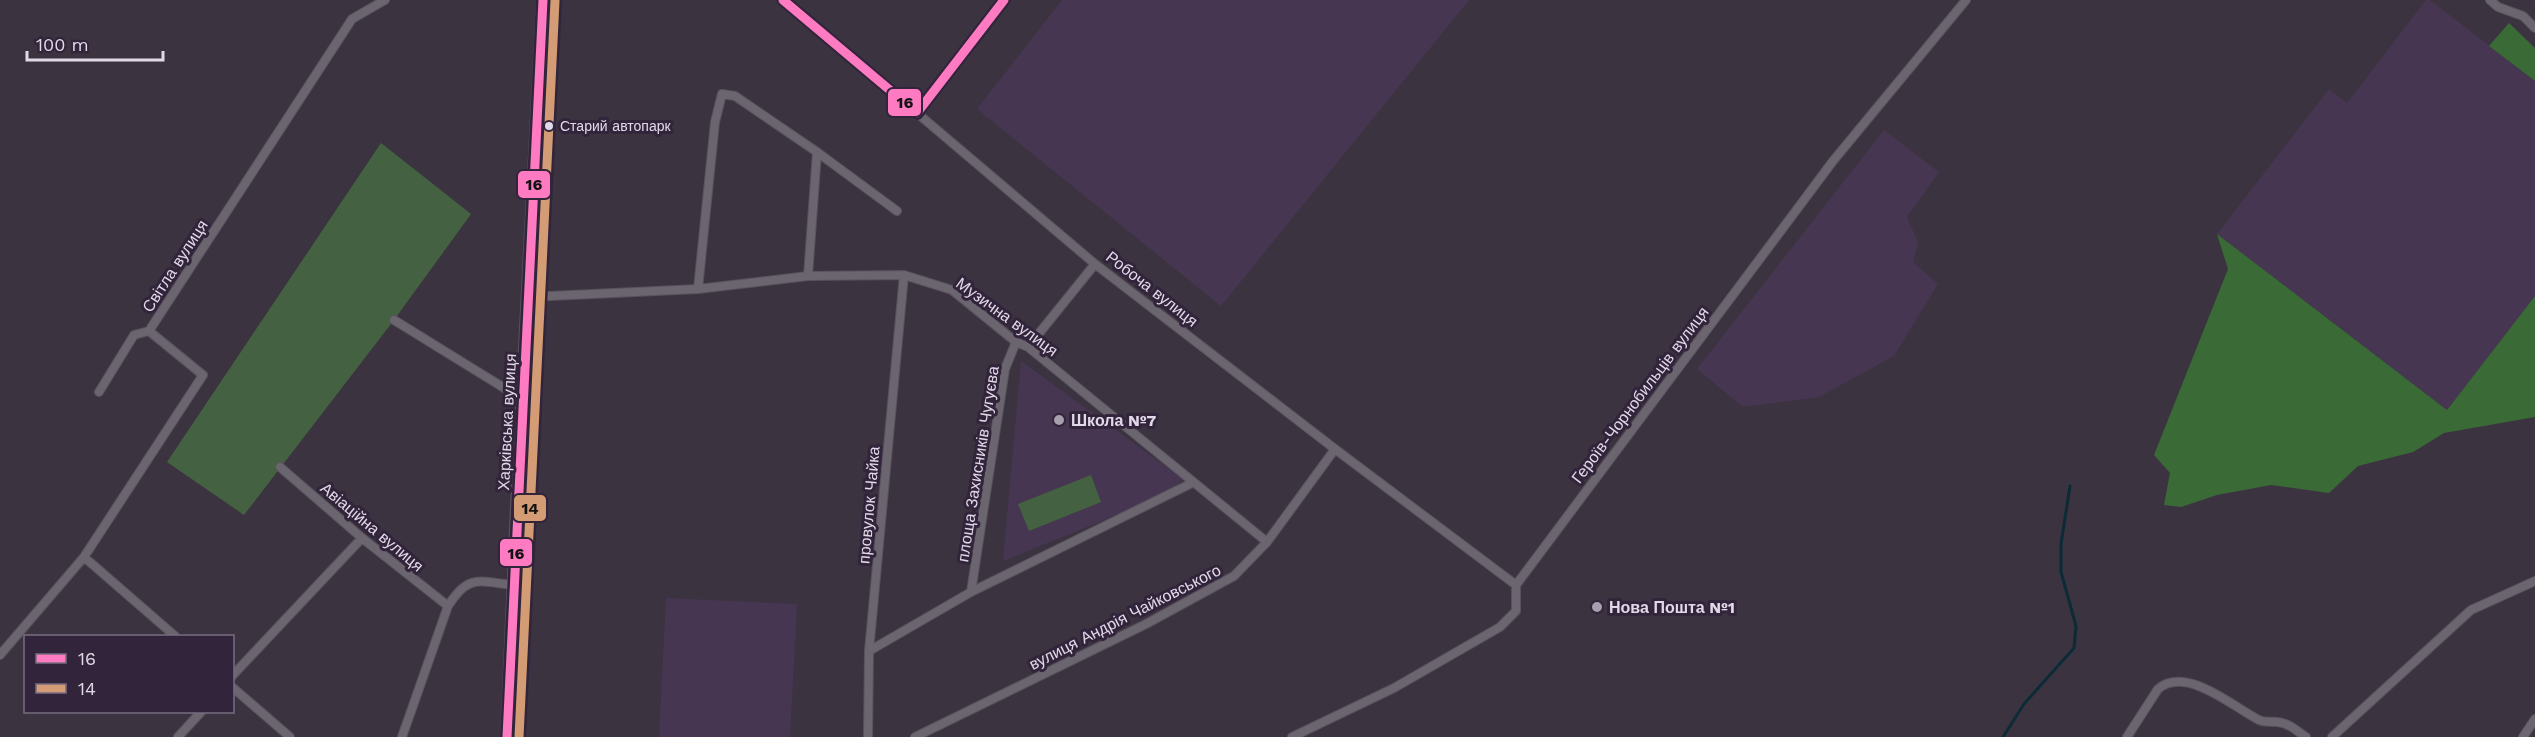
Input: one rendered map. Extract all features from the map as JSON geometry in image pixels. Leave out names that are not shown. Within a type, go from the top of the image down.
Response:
[{"type":"street","name":"Світла вулиця","points":[[0,655],[84,557],[203,375],[149,331],[352,19],[384,0]]},
{"type":"street","name":"Харківська вулиця","points":[[507,737],[543,0]]},
{"type":"street","name":"Робоча вулиця","points":[[783,0],[1095,264],[1516,585]]},
{"type":"street","points":[[917,113],[1004,0]]},
{"type":"street","name":"Героїв-Чорнобильців вулиця","points":[[1516,585],[1833,161],[1966,0]]},
{"type":"street","points":[[2490,0],[2523,16],[2535,28]]},
{"type":"street","points":[[698,289],[716,122],[722,94],[735,96],[817,152],[897,211]]},
{"type":"street","points":[[808,276],[817,152]]},
{"type":"street","points":[[1028,347],[1095,264]]},
{"type":"street","name":"Музична вулиця","points":[[529,297],[698,289],[808,276],[904,275],[952,290],[1016,342],[1028,347],[1266,542]]},
{"type":"street","name":"провулок Чайка","points":[[868,737],[869,651],[904,275]]},
{"type":"street","points":[[394,320],[522,399]]},
{"type":"street","points":[[99,392],[134,334],[149,331]]},
{"type":"street","name":"площа Захисників Чугуєва","points":[[971,592],[1005,369],[1016,342]]},
{"type":"street","name":"вулиця Андрія Чайковського","points":[[915,737],[1146,624],[1234,576],[1266,542],[1335,449]]},
{"type":"street","name":"Авіаційна вулиця","points":[[280,467],[362,538],[448,606]]},
{"type":"street","points":[[869,651],[971,592],[1192,483]]},
{"type":"street","points":[[234,674],[362,538]]},
{"type":"street","points":[[84,557],[174,635]]},
{"type":"street","points":[[402,737],[448,606],[458,590],[473,581],[514,585]]},
{"type":"street","points":[[2332,737],[2471,610],[2535,581]]},
{"type":"street","points":[[1292,737],[1394,688],[1500,627],[1516,611],[1516,585]]},
{"type":"street","points":[[2127,737],[2158,690],[2164,685],[2181,681],[2209,691],[2259,720],[2288,724],[2306,737]]},
{"type":"street","points":[[234,689],[290,737]]},
{"type":"street","points":[[178,737],[199,713]]},
{"type":"street","points":[[2523,737],[2535,719]]},
{"type":"shaded area","points":[[1062,0],[1469,0],[1221,306],[977,109]]},
{"type":"shaded area","points":[[2426,0],[2430,0],[2535,81],[2535,296],[2447,410],[2217,234],[2329,89],[2347,103]]},
{"type":"shaded area","points":[[1884,130],[1939,172],[1907,217],[1918,242],[1913,262],[1938,284],[1894,356],[1819,397],[1743,407],[1697,369]]},
{"type":"shaded area","name":"Школа №7","points":[[1021,361],[1183,479],[1166,495],[1003,561]]},
{"type":"shaded area","points":[[666,598],[797,604],[790,737],[659,737]]},
{"type":"green space","points":[[2509,23],[2535,48],[2535,81],[2489,46]]},
{"type":"green space","points":[[381,143],[471,214],[394,320],[244,515],[167,462]]},
{"type":"green space","points":[[2217,234],[2447,410],[2535,296],[2535,417],[2444,433],[2413,452],[2358,466],[2329,493],[2271,485],[2217,495],[2181,507],[2164,505],[2170,473],[2154,455],[2228,269]]},
{"type":"green space","points":[[1091,475],[1101,502],[1029,531],[1018,504]]},
{"type":"waterway","points":[[2003,737],[2024,704],[2074,648],[2076,626],[2061,572],[2061,544],[2070,486]]},
{"type":"transit line","name":"16","points":[[507,737],[543,0]]},
{"type":"transit line","name":"16","points":[[783,0],[917,113],[1004,0]]},
{"type":"transit line","name":"14","points":[[519,737],[555,1]]},
{"type":"place","name":"Старий автопарк","points":[[549,126]]},
{"type":"place","name":"Школа №7","points":[[1059,420]]},
{"type":"place","name":"Нова Пошта №1","points":[[1597,607]]}]
